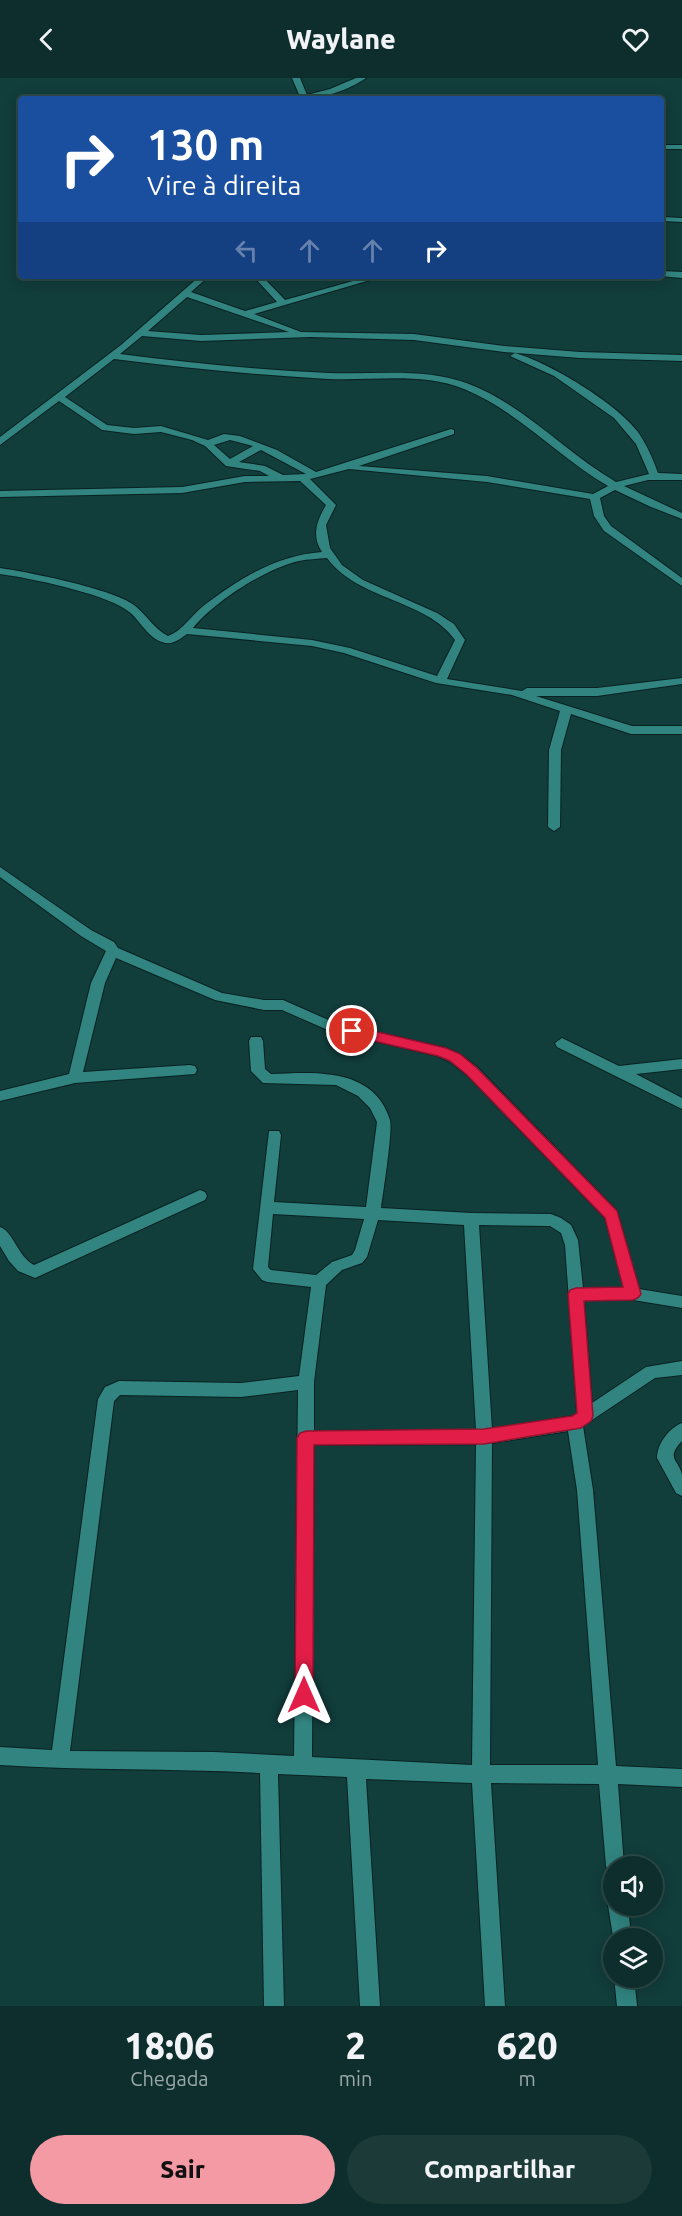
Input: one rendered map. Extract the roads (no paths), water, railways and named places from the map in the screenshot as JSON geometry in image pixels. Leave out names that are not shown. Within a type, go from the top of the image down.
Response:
[{"type":"street","points":[[296,78],[304,96]]},
{"type":"street","points":[[316,96],[362,78]]},
{"type":"street","points":[[664,147],[682,147]]},
{"type":"street","points":[[664,219],[682,220]]},
{"type":"street","points":[[664,274],[682,275]]},
{"type":"street","points":[[0,442],[113,356],[201,279]]},
{"type":"street","points":[[260,279],[282,302]]},
{"type":"street","points":[[245,314],[369,279]]},
{"type":"street","points":[[185,293],[304,334]]},
{"type":"street","points":[[141,333],[201,338],[304,334],[414,337],[490,348],[580,355],[682,358]]},
{"type":"street","points":[[490,348],[551,368],[609,408],[624,420],[640,440],[654,475]]},
{"type":"street","points":[[113,356],[188,366],[295,374],[401,375],[448,381],[485,396],[520,418],[575,461],[614,485],[682,516]]},
{"type":"street","points":[[60,398],[105,428],[134,431],[161,429],[201,440],[230,464],[262,468],[281,479]]},
{"type":"street","points":[[0,494],[182,490],[222,481],[309,477],[345,468],[451,432]]},
{"type":"street","points":[[207,444],[229,437],[259,447],[309,477],[331,505],[323,516],[321,524],[324,546],[328,555],[352,577],[431,615],[453,629],[459,636],[460,640],[440,681]]},
{"type":"street","points":[[230,464],[259,447]]},
{"type":"street","points":[[345,468],[487,479],[595,497],[614,485],[654,475],[682,477]]},
{"type":"street","points":[[595,497],[596,511],[611,532],[682,583]]},
{"type":"street","points":[[0,571],[22,574],[112,598],[130,607],[151,630],[166,640],[173,639],[185,630],[193,618],[209,606],[278,564],[305,557],[328,555]]},
{"type":"street","points":[[185,630],[346,650],[440,681],[513,692],[631,730],[682,730]]},
{"type":"street","points":[[513,692],[597,692],[682,681]]},
{"type":"street","points":[[554,827],[555,750],[567,708]]},
{"type":"street","points":[[0,871],[86,933],[109,945],[113,951],[220,997],[264,1005],[283,1005],[330,1026],[441,1052],[455,1058],[472,1071],[612,1215],[633,1294]]},
{"type":"street","points":[[75,1078],[98,983],[113,951]]},
{"type":"street","points":[[256,1041],[258,1071],[268,1079],[334,1078],[349,1082],[380,1111],[384,1122],[373,1213],[362,1253],[357,1259],[337,1266],[319,1282],[306,1382],[303,1765]]},
{"type":"street","points":[[562,1043],[682,1104]]},
{"type":"street","points":[[617,1071],[682,1064]]},
{"type":"street","points":[[0,1096],[75,1078],[190,1070]]},
{"type":"street","points":[[274,1135],[260,1269],[267,1276],[319,1282]]},
{"type":"street","points":[[0,1233],[22,1266],[28,1271],[35,1272],[200,1196]]},
{"type":"street","points":[[267,1208],[471,1219],[551,1220],[562,1224],[569,1231],[576,1294],[585,1490],[614,1856]]},
{"type":"street","points":[[471,1219],[484,1437],[481,1774],[495,2006]]},
{"type":"street","points":[[576,1294],[633,1294],[682,1302]]},
{"type":"street","points":[[306,1438],[484,1437],[580,1419],[652,1372],[682,1368]]},
{"type":"street","points":[[60,1760],[106,1399],[111,1392],[119,1388],[241,1390],[306,1382]]},
{"type":"street","points":[[682,1430],[668,1443],[664,1451],[666,1462],[682,1488]]},
{"type":"street","points":[[0,1756],[60,1760],[269,1763],[481,1774],[682,1778]]},
{"type":"street","points":[[269,1763],[274,2006]]},
{"type":"street","points":[[357,1769],[370,2006]]},
{"type":"street","points":[[625,1988],[627,2006]]}]
